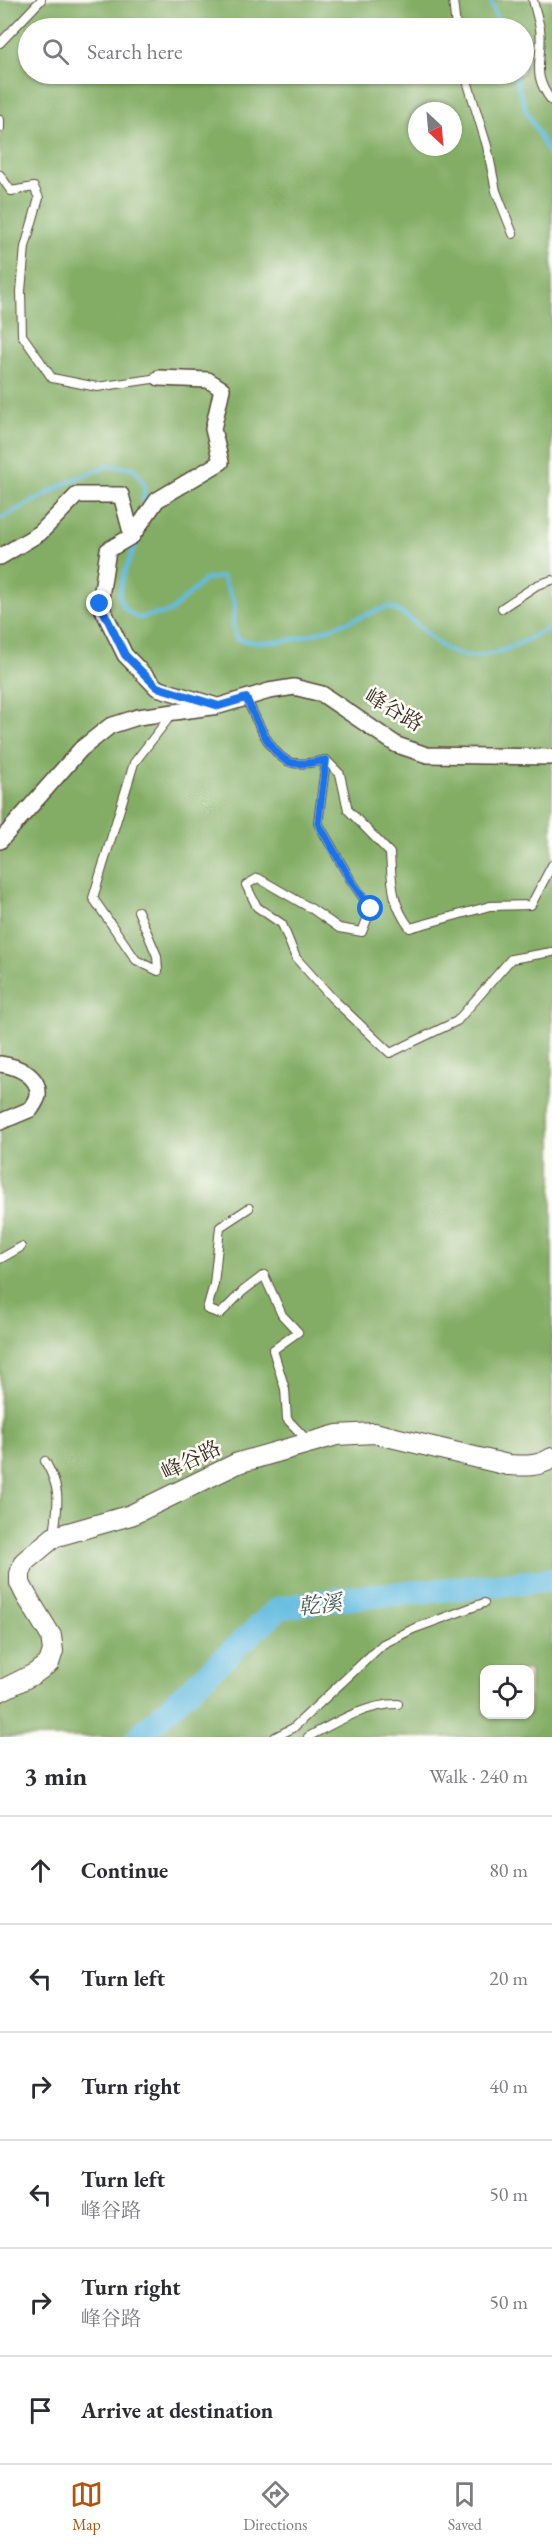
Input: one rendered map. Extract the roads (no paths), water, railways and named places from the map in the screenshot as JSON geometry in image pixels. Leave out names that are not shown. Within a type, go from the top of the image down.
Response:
[{"type":"street","points":[[159,378],[208,380],[222,389],[213,429],[221,462],[157,500],[132,536],[108,550],[100,604],[125,655],[157,687],[219,706]]},
{"type":"street","points":[[0,557],[40,533],[77,495],[121,495],[132,536]]},
{"type":"street","name":"峰谷路","points":[[0,841],[81,749],[110,726],[138,717],[219,706],[294,687],[322,694],[397,745],[427,755],[552,757]]},
{"type":"street","points":[[0,1064],[18,1067],[35,1082],[38,1096],[31,1109],[0,1122]]},
{"type":"street","name":"峰谷路","points":[[0,1691],[34,1674],[49,1663],[53,1651],[51,1636],[26,1595],[20,1574],[24,1562],[54,1537],[130,1515],[238,1463],[337,1435],[374,1433],[508,1465],[527,1466],[545,1463],[552,1458]]},
{"type":"lane","points":[[24,18],[41,0]]},
{"type":"lane","points":[[453,0],[455,18]]},
{"type":"lane","points":[[533,0],[540,30],[537,64],[544,92],[552,101]]},
{"type":"lane","points":[[0,43],[18,24]]},
{"type":"lane","points":[[468,84],[487,146],[496,191],[513,234]]},
{"type":"lane","points":[[0,120],[0,128]]},
{"type":"lane","points":[[0,175],[11,191],[34,187],[39,198],[25,247],[21,291],[22,335],[52,378],[97,387],[159,378]]},
{"type":"lane","points":[[502,608],[537,585],[552,580]]},
{"type":"lane","points":[[246,698],[269,745],[290,763],[308,764],[326,760]]},
{"type":"lane","points":[[138,911],[157,956],[158,971],[136,960],[93,898],[134,763],[174,712]]},
{"type":"lane","points":[[326,760],[340,774],[348,810],[390,853],[393,898],[400,915],[410,928],[490,906],[531,905],[552,865]]},
{"type":"lane","points":[[326,760],[318,823],[350,879],[371,909],[362,932],[339,928],[312,909],[258,878],[246,885],[257,907],[282,924],[296,958],[332,998],[390,1053],[457,1021],[511,959],[552,952]]},
{"type":"lane","points":[[249,1208],[220,1227],[214,1284],[207,1309],[220,1314],[243,1291],[264,1275],[282,1315],[298,1332],[273,1350],[285,1389],[287,1419],[310,1443]]},
{"type":"lane","points":[[0,1259],[21,1247]]},
{"type":"lane","points":[[45,1461],[54,1477],[59,1495],[54,1537]]},
{"type":"lane","points":[[275,1737],[293,1728],[383,1644],[413,1629],[484,1603]]},
{"type":"lane","points":[[308,1737],[340,1719],[384,1704],[398,1704]]},
{"type":"waterway","points":[[490,0],[497,18]]},
{"type":"waterway","points":[[517,84],[526,110],[552,160]]},
{"type":"waterway","points":[[0,519],[73,480],[109,466],[134,468],[145,486],[142,513]]},
{"type":"waterway","points":[[139,538],[121,584],[121,601],[126,610],[138,618],[170,612],[206,579],[222,577],[235,603],[233,625],[236,639],[255,642],[294,639],[388,607],[409,619],[453,653],[482,656],[512,647],[552,626]]},
{"type":"waterway","name":"乾溪","points":[[138,1737],[279,1608],[339,1599],[552,1580]]}]
